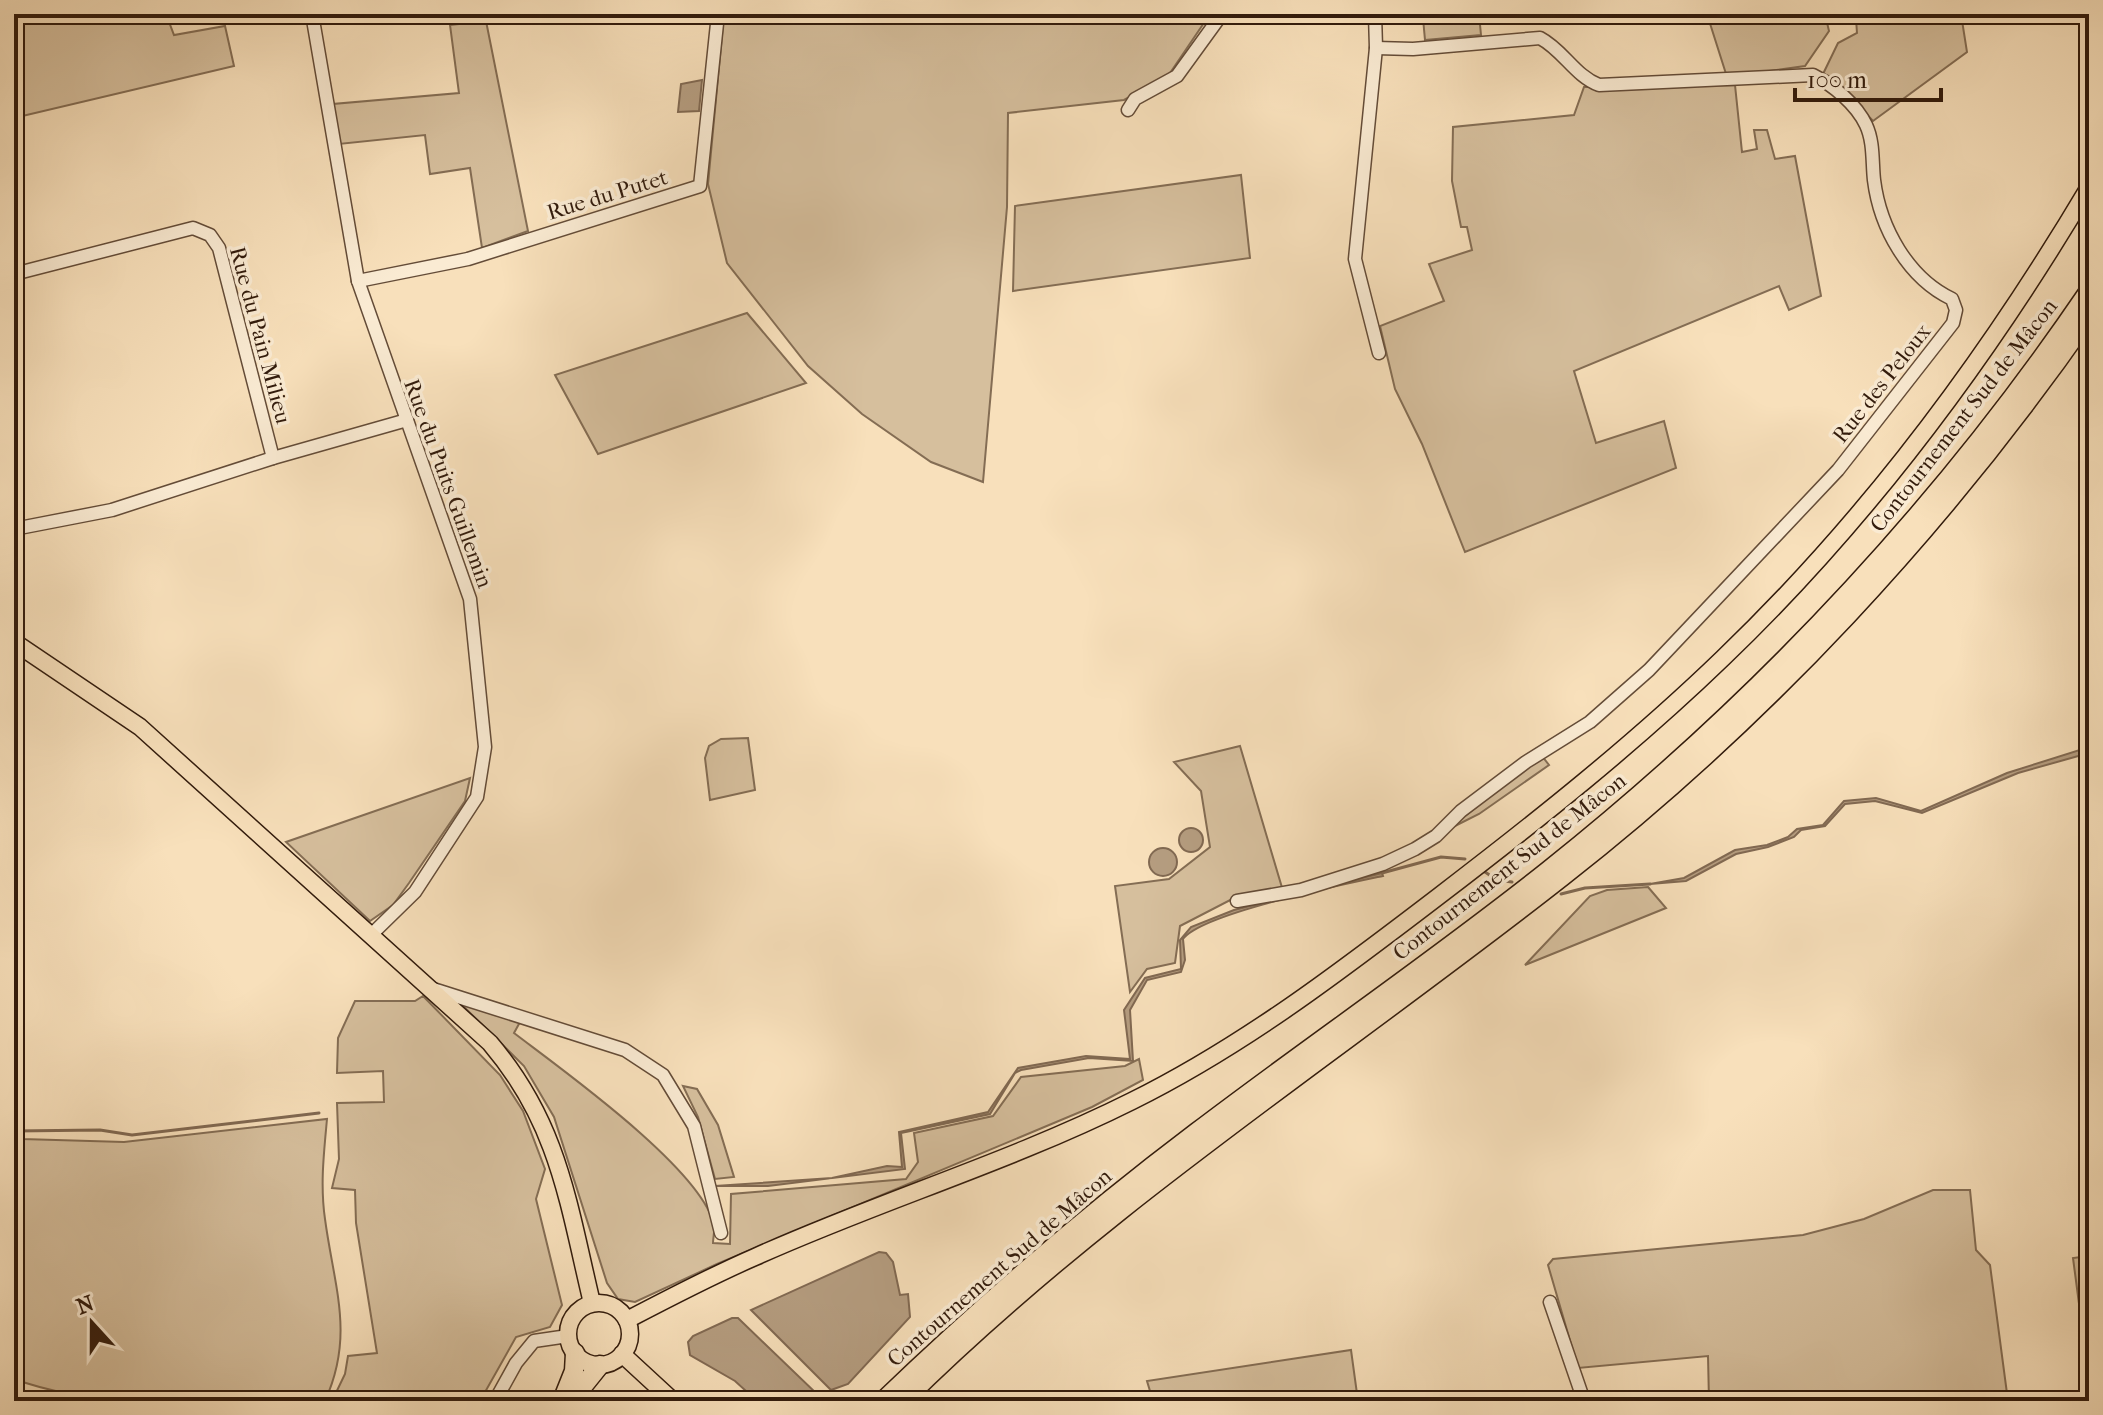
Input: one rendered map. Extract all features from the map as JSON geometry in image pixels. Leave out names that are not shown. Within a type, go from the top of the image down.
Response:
[{"type":"highway","name":"Contournement Sud de Mâcon","points":[[883,1401],[1005,1287],[1092,1214],[1548,871],[1718,724],[1831,612],[1915,518],[2011,400],[2089,291]]},
{"type":"highway","name":"Contournement Sud de Mâcon","points":[[903,1401],[1011,1301],[1106,1220],[1553,884],[1702,758],[1793,671],[1896,561],[2018,413],[2089,316]]},
{"type":"highway","points":[[562,1401],[574,1371],[572,1345]]},
{"type":"highway","points":[[571,1401],[600,1365]]},
{"type":"main road","points":[[627,1320],[757,1256],[1067,1132],[1137,1099],[1226,1048],[1301,999],[1512,840],[1685,695],[1812,564],[1933,419],[1996,335],[2089,187]]},
{"type":"main road","points":[[14,642],[140,727],[490,1043],[535,1106],[564,1184],[592,1303]]},
{"type":"main road","points":[[592,1303],[609,1304],[627,1320],[630,1338],[622,1354],[600,1365],[589,1363],[572,1345],[574,1315],[592,1303]]},
{"type":"main road","points":[[622,1354],[673,1401]]},
{"type":"street","name":"Rue du Puits Guillemin","points":[[312,14],[358,281],[470,599],[485,747],[477,797],[415,892],[371,935]]},
{"type":"street","name":"Rue du Putet","points":[[358,281],[468,259],[700,186],[718,14]]},
{"type":"street","points":[[1128,110],[1135,99],[1177,76],[1222,14]]},
{"type":"street","points":[[1375,14],[1376,48],[1355,259],[1379,353]]},
{"type":"street","name":"Rue des Peloux","points":[[1237,901],[1301,890],[1383,864],[1415,849],[1436,836],[1461,811],[1526,762],[1590,722],[1649,670],[1838,470],[1953,323],[1956,310],[1952,299],[1935,291],[1912,269],[1898,248],[1878,200],[1866,125],[1830,83],[1813,75],[1599,85],[1586,80],[1556,46],[1540,38],[1413,49],[1376,48]]},
{"type":"street","name":"Rue du Pain Milieu","points":[[14,274],[193,228],[210,235],[219,248],[273,458]]},
{"type":"street","points":[[14,529],[112,510],[273,458],[407,420]]},
{"type":"street","points":[[433,989],[625,1050],[663,1075],[694,1126],[721,1233]]},
{"type":"street","points":[[1550,1302],[1584,1401]]},
{"type":"street","points":[[495,1401],[523,1352],[534,1341],[546,1336],[572,1345]]},
{"type":"shaded area","points":[[14,14],[166,14],[174,35],[225,26],[234,66],[14,118]]},
{"type":"shaded area","points":[[724,14],[1210,14],[1168,76],[1124,100],[1008,113],[1007,207],[983,482],[931,462],[862,414],[808,366],[727,263],[708,184]]},
{"type":"shaded area","points":[[1479,14],[1481,35],[1425,40],[1423,18]]},
{"type":"shaded area","points":[[1707,14],[1825,14],[1829,31],[1805,66],[1727,77]]},
{"type":"shaded area","points":[[1846,14],[1961,14],[1967,52],[1873,121],[1832,77],[1823,74],[1838,43],[1857,33],[1856,19]]},
{"type":"shaded area","points":[[486,21],[528,231],[482,248],[470,168],[430,174],[425,135],[339,144],[333,104],[459,93],[450,25]]},
{"type":"shaded area","points":[[702,80],[699,111],[678,112],[681,84]]},
{"type":"shaded area","points":[[1735,85],[1742,152],[1757,149],[1754,130],[1767,130],[1775,159],[1795,156],[1821,296],[1789,310],[1779,286],[1574,371],[1596,443],[1664,421],[1676,468],[1465,552],[1422,444],[1395,389],[1380,326],[1444,301],[1429,264],[1472,250],[1467,227],[1461,227],[1452,181],[1453,127],[1574,115],[1584,87]]},
{"type":"shaded area","points":[[1241,175],[1250,258],[1013,291],[1015,206]]},
{"type":"shaded area","points":[[747,313],[806,383],[598,454],[555,375]]},
{"type":"shaded area","points":[[748,738],[755,790],[710,800],[705,758],[709,746],[721,739]]},
{"type":"shaded area","points":[[1240,746],[1283,891],[1236,897],[1180,926],[1175,963],[1147,969],[1130,992],[1115,886],[1169,879],[1210,847],[1201,791],[1174,762]]},
{"type":"shaded area","points":[[2089,747],[2089,753],[2018,773],[1922,813],[1875,801],[1845,804],[1825,826],[1801,830],[1794,837],[1768,847],[1736,854],[1686,881],[1650,884],[1684,878],[1735,850],[1767,845],[1788,837],[1797,829],[1823,825],[1844,801],[1876,798],[1921,811],[2007,773]]},
{"type":"shaded area","points":[[1542,756],[1549,765],[1479,814],[1447,830]]},
{"type":"shaded area","points":[[470,778],[465,801],[409,883],[393,905],[370,921],[286,842]]},
{"type":"shaded area","points":[[1186,828],[1196,828],[1203,835],[1203,845],[1196,852],[1186,852],[1179,845],[1179,835]]},
{"type":"shaded area","points":[[1163,848],[1173,852],[1177,862],[1173,872],[1163,876],[1153,872],[1149,862],[1153,852]]},
{"type":"shaded area","points":[[1382,873],[1383,876],[1245,910],[1195,929],[1183,939],[1185,960],[1181,972],[1147,980],[1130,1010],[1133,1061],[1089,1058],[1021,1070],[1015,1073],[990,1114],[901,1133],[905,1169],[768,1186],[715,1186],[832,1178],[887,1166],[902,1167],[899,1132],[988,1112],[1018,1068],[1086,1056],[1130,1059],[1124,1010],[1145,978],[1181,969],[1180,940],[1191,927],[1234,910]]},
{"type":"shaded area","points":[[1648,887],[1666,908],[1525,965],[1590,896],[1607,890]]},
{"type":"shaded area","points":[[423,996],[500,1075],[523,1111],[545,1169],[536,1199],[562,1305],[550,1327],[516,1337],[480,1401],[332,1401],[345,1374],[348,1356],[377,1353],[356,1223],[355,1190],[332,1188],[339,1159],[337,1103],[384,1102],[383,1071],[337,1073],[338,1038],[355,1001],[415,1001]]},
{"type":"shaded area","points":[[459,1002],[520,1022],[514,1033],[595,1095],[658,1149],[704,1202],[714,1225],[713,1243],[730,1244],[731,1194],[906,1179],[918,1162],[914,1133],[993,1116],[1021,1077],[1125,1066],[1139,1059],[1143,1080],[1092,1107],[717,1264],[635,1302],[618,1299],[607,1283],[554,1117],[524,1066]]},
{"type":"shaded area","points":[[683,1086],[697,1089],[718,1125],[734,1177],[715,1179],[698,1117]]},
{"type":"shaded area","points":[[327,1119],[324,1206],[341,1332],[334,1377],[325,1401],[128,1401],[51,1390],[14,1379],[14,1136],[22,1139],[124,1142]]},
{"type":"shaded area","points":[[1933,1190],[1970,1190],[1976,1250],[1990,1265],[2008,1401],[1709,1401],[1708,1356],[1578,1368],[1548,1265],[1553,1259],[1803,1235],[1864,1219]]},
{"type":"shaded area","points":[[879,1252],[886,1253],[893,1262],[900,1295],[908,1294],[910,1317],[848,1384],[831,1390],[751,1310]]},
{"type":"shaded area","points":[[2089,1256],[2089,1380],[2073,1258]]},
{"type":"shaded area","points":[[738,1318],[817,1394],[819,1401],[757,1401],[735,1381],[690,1355],[688,1342],[693,1336]]},
{"type":"shaded area","points":[[1351,1350],[1358,1401],[1153,1401],[1147,1381]]},
{"type":"waterway","points":[[1382,873],[1441,857],[1465,859]]},
{"type":"waterway","points":[[1485,872],[1497,880],[1512,882]]},
{"type":"waterway","points":[[1561,894],[1585,888],[1650,884]]},
{"type":"waterway","points":[[14,1131],[100,1130],[132,1135],[319,1113]]}]
